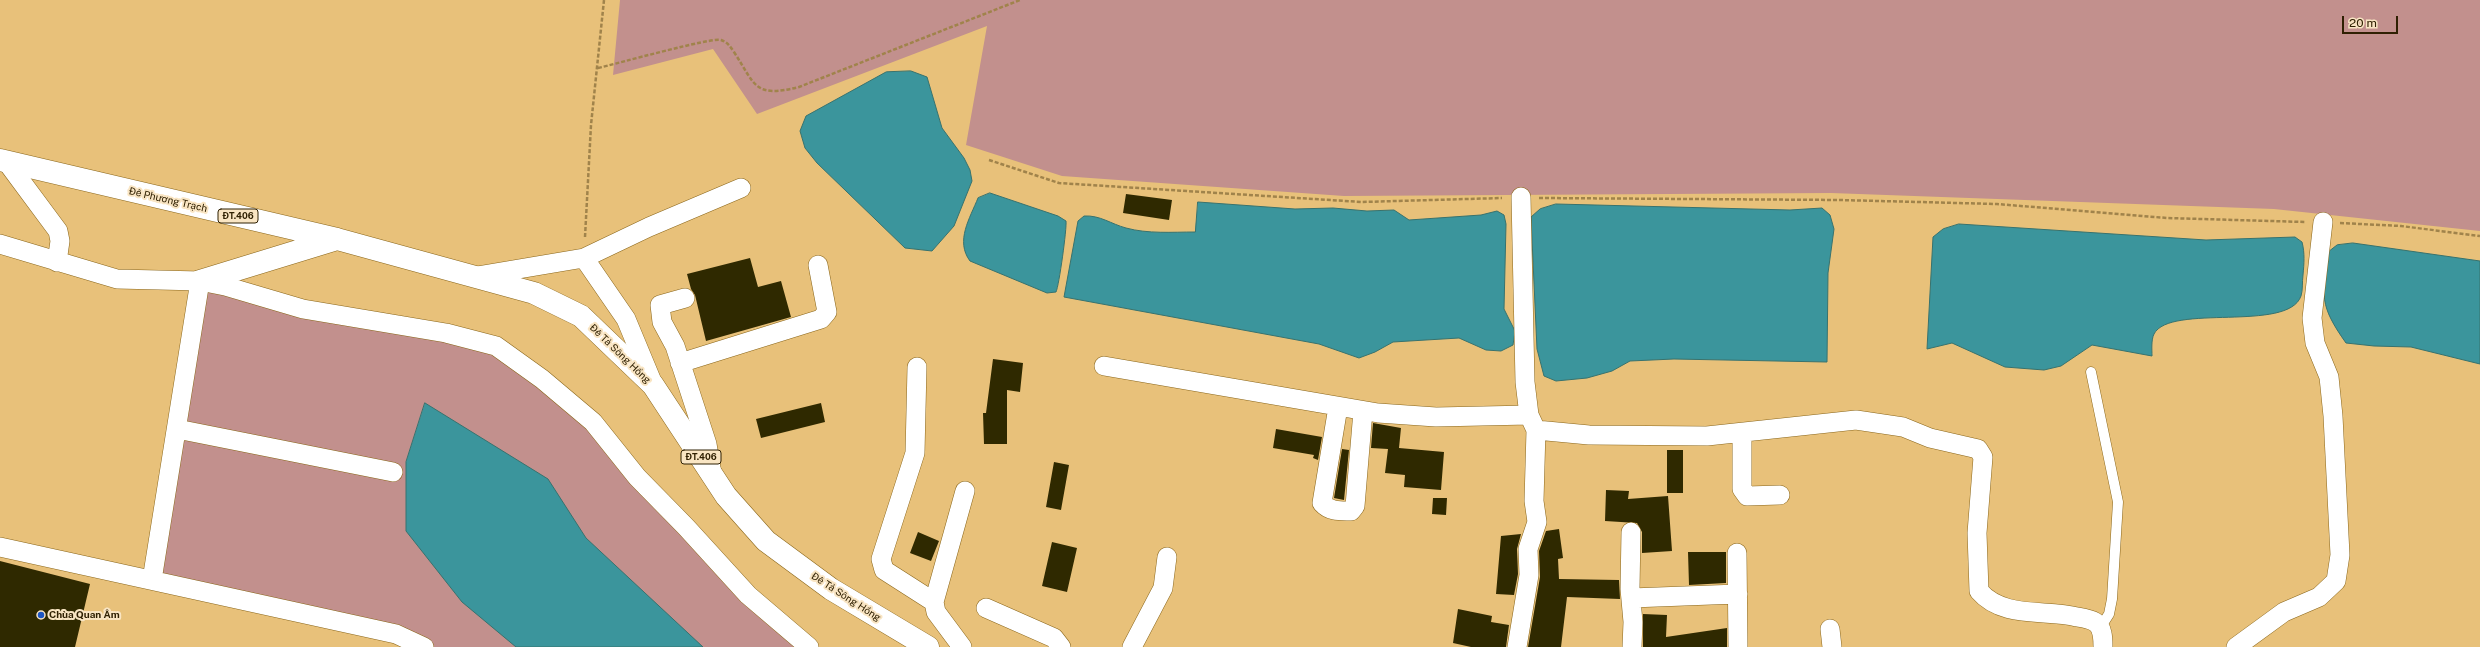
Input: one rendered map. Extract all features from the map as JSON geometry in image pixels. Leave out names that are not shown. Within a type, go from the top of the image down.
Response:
[{"type":"main road","name":"Đê Phương Trạch","points":[[3,161],[337,239],[476,277]]},
{"type":"main road","points":[[200,282],[337,239]]},
{"type":"main road","name":"Đê Tả Sông Hồng","points":[[476,277],[534,293],[581,316],[653,385],[726,496],[766,540],[831,589],[928,647]]},
{"type":"street","points":[[3,161],[58,231],[60,241],[57,262]]},
{"type":"street","points":[[476,277],[584,258],[656,224],[741,188]]},
{"type":"street","points":[[1517,647],[1529,575],[1528,549],[1537,522],[1534,501],[1532,423],[1525,382],[1521,198]]},
{"type":"street","points":[[2236,647],[2284,612],[2319,597],[2336,581],[2340,555],[2333,416],[2329,377],[2315,344],[2312,318],[2323,222]]},
{"type":"street","points":[[0,244],[117,279],[200,282],[225,286],[303,309],[446,333],[496,346],[542,379],[593,422],[636,477],[748,594],[809,647]]},
{"type":"street","points":[[584,258],[626,319],[653,385]]},
{"type":"street","points":[[680,363],[821,319],[827,312],[818,265]]},
{"type":"street","points":[[152,580],[200,282]]},
{"type":"street","points":[[686,298],[660,305],[662,322],[675,346],[707,444],[712,474]]},
{"type":"street","points":[[1104,366],[1364,411],[1436,418],[1532,423],[1654,436],[1707,436],[1856,420],[1903,427],[1930,438],[1978,449],[1982,457],[1977,533],[1979,591],[1996,606],[2017,610],[2070,615],[2096,622],[2100,628],[2103,647]]},
{"type":"street","points":[[917,367],[915,453],[881,559],[884,570],[934,602]]},
{"type":"street","points":[[1338,407],[1322,503],[1327,509],[1339,512],[1351,511],[1355,506],[1364,411]]},
{"type":"street","points":[[177,429],[393,472]]},
{"type":"street","points":[[1742,433],[1742,489],[1744,493],[1747,496],[1780,495]]},
{"type":"street","points":[[962,647],[936,612],[934,602],[965,491]]},
{"type":"street","points":[[1631,532],[1631,598],[1633,622],[1632,647]]},
{"type":"street","points":[[0,547],[396,634],[424,647]]},
{"type":"street","points":[[1737,553],[1738,647]]},
{"type":"street","points":[[1132,647],[1163,588],[1167,557]]},
{"type":"street","points":[[1631,598],[1738,594]]},
{"type":"street","points":[[986,608],[1054,638],[1061,647]]},
{"type":"lane","points":[[2091,372],[2118,502],[2112,599],[2109,614],[2100,628]]},
{"type":"path","points":[[584,258],[591,125],[604,0]]},
{"type":"path","points":[[598,68],[670,52],[709,40],[719,40],[728,44],[750,81],[764,91],[780,92],[800,87],[1020,0]]},
{"type":"path","points":[[989,160],[1059,183],[1362,202],[1521,198],[1840,200],[1989,204],[2167,218],[2323,222],[2400,226],[2480,236]]},
{"type":"shaded area","points":[[620,0],[2480,0],[2480,231],[2274,209],[1831,193],[1344,196],[1062,176],[966,145],[987,26],[757,114],[713,49],[613,75]]},
{"type":"shaded area","points":[[200,281],[496,346],[542,379],[806,647],[424,647],[152,580]]},
{"type":"water","points":[[911,71],[927,77],[942,128],[964,158],[970,170],[972,181],[954,226],[932,251],[905,248],[817,163],[805,148],[800,131],[806,116],[886,72]]},
{"type":"water","points":[[990,193],[1058,216],[1066,221],[1056,292],[1047,293],[970,261],[964,246],[965,230],[978,198]]},
{"type":"water","points":[[1198,202],[1295,209],[1333,208],[1367,211],[1394,210],[1409,220],[1481,215],[1497,211],[1504,215],[1506,224],[1504,309],[1515,331],[1513,345],[1501,351],[1486,350],[1459,338],[1393,342],[1375,352],[1359,358],[1319,344],[1064,297],[1078,221],[1084,216],[1100,218],[1134,230],[1195,232]]},
{"type":"water","points":[[1556,204],[1790,210],[1822,208],[1830,215],[1834,229],[1828,273],[1827,362],[1674,359],[1630,361],[1612,371],[1587,378],[1556,381],[1544,376],[1537,349],[1531,217],[1540,209]]},
{"type":"water","points":[[1959,224],[2206,240],[2295,237],[2302,242],[2304,250],[2302,294],[2292,307],[2275,313],[2253,316],[2182,320],[2164,325],[2153,336],[2152,356],[2092,345],[2061,366],[2044,370],[2005,367],[1952,343],[1927,349],[1933,237],[1943,229]]},
{"type":"water","points":[[2353,243],[2480,261],[2480,364],[2411,347],[2374,346],[2346,343],[2337,330],[2327,309],[2324,279],[2328,252],[2337,245]]},
{"type":"water","points":[[425,403],[548,479],[586,538],[703,647],[516,647],[462,602],[406,531],[406,462]]},
{"type":"building","points":[[1126,194],[1172,200],[1169,220],[1123,213]]},
{"type":"building","points":[[750,258],[758,287],[781,281],[791,317],[706,341],[695,295],[691,289],[687,274]]},
{"type":"building","points":[[993,359],[1023,363],[1020,392],[1007,390],[1007,444],[984,444],[983,413],[986,413]]},
{"type":"building","points":[[821,403],[825,422],[761,438],[756,419]]},
{"type":"building","points":[[1373,423],[1401,428],[1399,448],[1444,452],[1441,490],[1404,487],[1405,475],[1385,473],[1388,449],[1371,448]]},
{"type":"building","points":[[1276,429],[1322,437],[1318,460],[1313,458],[1314,455],[1273,448]]},
{"type":"building","points":[[1342,449],[1349,450],[1344,500],[1334,498]]},
{"type":"building","points":[[1667,450],[1683,450],[1683,493],[1667,493]]},
{"type":"building","points":[[1054,462],[1069,465],[1061,510],[1046,507]]},
{"type":"building","points":[[1606,490],[1629,491],[1628,499],[1668,496],[1672,551],[1642,553],[1642,532],[1637,523],[1605,521]]},
{"type":"building","points":[[1433,498],[1447,498],[1446,515],[1432,514]]},
{"type":"building","points":[[1559,529],[1563,558],[1558,559],[1559,579],[1619,580],[1620,599],[1567,597],[1561,647],[1528,647],[1540,577],[1539,551],[1546,531]]},
{"type":"building","points":[[918,532],[939,541],[931,561],[910,553]]},
{"type":"building","points":[[1521,534],[1517,549],[1518,574],[1514,595],[1496,594],[1501,536]]},
{"type":"building","points":[[1052,542],[1077,548],[1067,592],[1042,586]]},
{"type":"building","points":[[1688,552],[1726,552],[1726,583],[1689,585]]},
{"type":"building","name":"Chùa Quan Âm","points":[[0,561],[90,584],[75,647],[0,647]]},
{"type":"building","points":[[1458,609],[1492,616],[1491,622],[1509,625],[1506,647],[1471,647],[1453,643]]},
{"type":"building","points":[[1643,614],[1667,615],[1666,637],[1727,628],[1727,647],[1643,647]]},
{"type":"place","name":"Chùa Quan Âm","points":[[41,615]]}]
